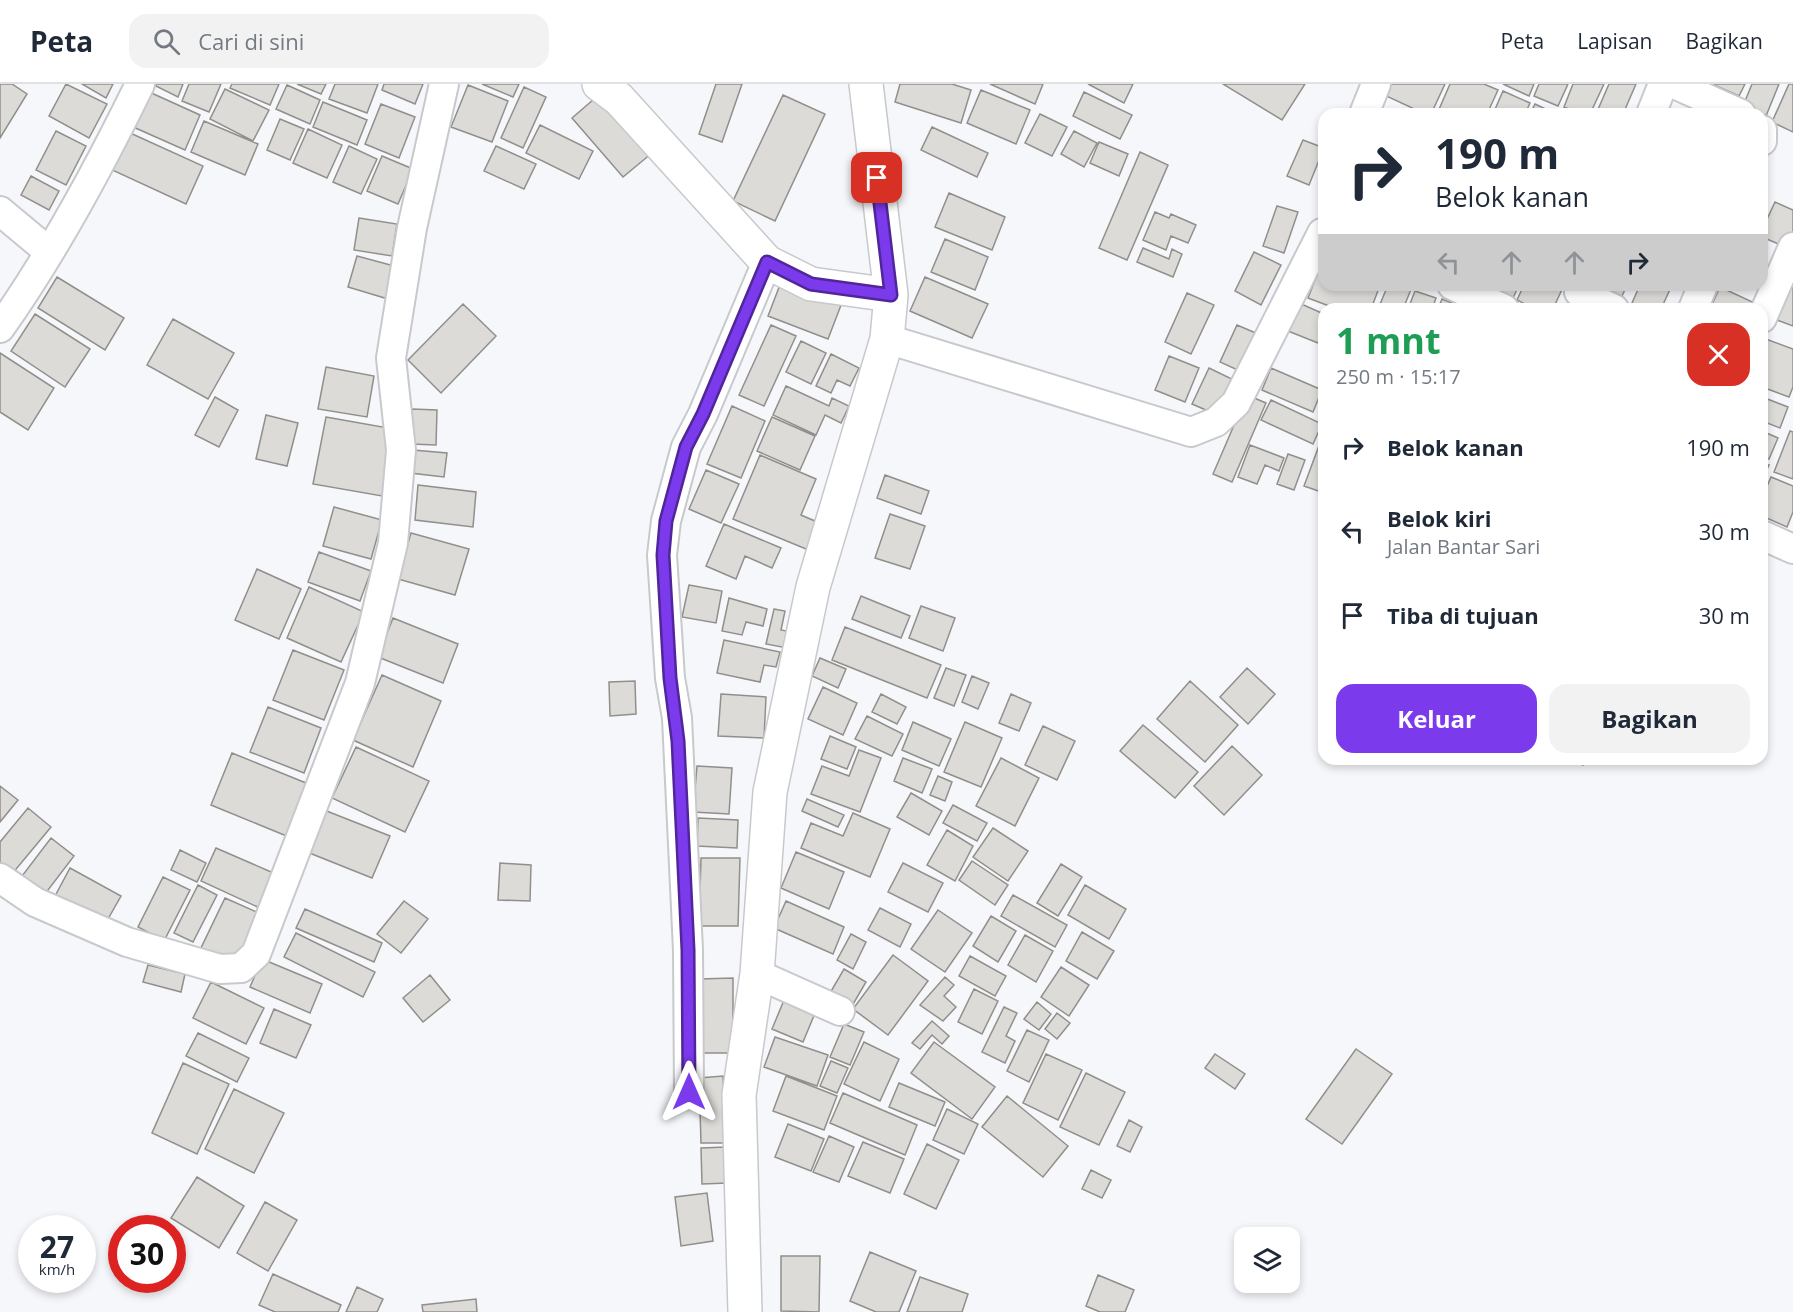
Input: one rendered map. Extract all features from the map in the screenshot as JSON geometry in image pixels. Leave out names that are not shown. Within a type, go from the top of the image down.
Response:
[{"type":"street","points":[[0,328],[109,149],[140,84]]},
{"type":"street","points":[[0,878],[35,902],[127,942],[220,969],[241,968],[256,954],[360,683],[393,543],[401,450],[391,358],[412,228],[444,84]]},
{"type":"street","points":[[599,84],[620,99],[767,262],[811,284],[891,295]]},
{"type":"street","points":[[745,1312],[739,1095],[757,974],[770,792],[813,587],[886,339],[891,295],[866,84]]},
{"type":"street","points":[[1653,108],[1663,84]]},
{"type":"street","points":[[1674,84],[1728,108]]},
{"type":"street","points":[[0,211],[48,251]]},
{"type":"street","points":[[886,339],[1191,432],[1216,422],[1236,403],[1318,243]]},
{"type":"street","points":[[1768,304],[1793,247]]},
{"type":"street","points":[[689,1092],[688,939],[677,718],[670,678],[664,544],[666,521],[686,447],[703,414],[767,262]]},
{"type":"street","points":[[1465,291],[1491,303]]},
{"type":"street","points":[[1578,295],[1599,303]]},
{"type":"street","points":[[1768,538],[1793,549]]},
{"type":"street","points":[[757,974],[840,1011]]},
{"type":"building","points":[[0,84],[12,84],[27,94],[0,138]]},
{"type":"building","points":[[66,84],[107,104],[89,138],[49,116]]},
{"type":"building","points":[[82,84],[113,84],[106,98]]},
{"type":"building","points":[[152,84],[183,84],[178,97]]},
{"type":"building","points":[[189,84],[221,84],[209,112],[182,101]]},
{"type":"building","points":[[232,84],[279,84],[270,105],[230,88]]},
{"type":"building","points":[[297,84],[326,84],[321,94]]},
{"type":"building","points":[[335,84],[378,84],[367,113],[329,99]]},
{"type":"building","points":[[384,84],[423,84],[415,104],[382,90]]},
{"type":"building","points":[[482,84],[519,84],[513,97]]},
{"type":"building","points":[[716,84],[742,84],[722,142],[699,134]]},
{"type":"building","points":[[900,84],[952,84],[971,90],[961,123],[895,102]]},
{"type":"building","points":[[990,84],[1043,84],[1035,104]]},
{"type":"building","points":[[1088,84],[1133,84],[1124,103]]},
{"type":"building","points":[[1223,84],[1305,84],[1282,120]]},
{"type":"building","points":[[1387,84],[1445,84],[1434,108],[1412,108],[1382,94]]},
{"type":"building","points":[[1450,84],[1484,84],[1498,90],[1490,108],[1440,108]]},
{"type":"building","points":[[1503,84],[1534,84],[1529,96]]},
{"type":"building","points":[[1539,84],[1568,84],[1558,106],[1534,96]]},
{"type":"building","points":[[1573,84],[1604,84],[1593,108],[1564,107]]},
{"type":"building","points":[[1609,84],[1636,84],[1626,108],[1599,108]]},
{"type":"building","points":[[1712,84],[1745,84],[1739,96]]},
{"type":"building","points":[[1752,84],[1779,84],[1768,111],[1768,108],[1743,106]]},
{"type":"building","points":[[1789,84],[1793,84],[1793,132],[1772,122]]},
{"type":"building","points":[[287,85],[320,100],[310,124],[276,109]]},
{"type":"building","points":[[468,85],[508,101],[492,142],[451,127]]},
{"type":"building","points":[[524,87],[546,97],[523,148],[501,138]]},
{"type":"building","points":[[225,89],[269,110],[253,141],[210,119]]},
{"type":"building","points":[[981,90],[1030,110],[1016,144],[967,123]]},
{"type":"building","points":[[147,91],[200,115],[185,150],[131,126]]},
{"type":"building","points":[[1503,91],[1530,103],[1528,108],[1496,108]]},
{"type":"building","points":[[1084,92],[1132,115],[1120,139],[1073,116]]},
{"type":"building","points":[[601,93],[652,153],[623,177],[572,118]]},
{"type":"building","points":[[783,95],[825,114],[775,221],[733,201]]},
{"type":"building","points":[[323,102],[367,120],[357,145],[313,127]]},
{"type":"building","points":[[381,104],[415,117],[399,158],[365,144]]},
{"type":"building","points":[[1040,114],[1067,127],[1052,156],[1025,143]]},
{"type":"building","points":[[280,119],[304,129],[290,160],[267,150]]},
{"type":"building","points":[[204,121],[258,144],[245,175],[191,152]]},
{"type":"building","points":[[540,125],[593,151],[579,179],[526,153]]},
{"type":"building","points":[[932,127],[988,153],[977,177],[921,150]]},
{"type":"building","points":[[308,129],[342,145],[327,178],[293,163]]},
{"type":"building","points":[[56,131],[86,146],[66,185],[36,170]]},
{"type":"building","points":[[1074,131],[1097,143],[1084,167],[1061,154]]},
{"type":"building","points":[[128,132],[203,166],[186,204],[110,169]]},
{"type":"building","points":[[1303,140],[1318,146],[1318,163],[1309,185],[1287,176]]},
{"type":"building","points":[[1099,142],[1128,154],[1119,176],[1090,163]]},
{"type":"building","points":[[349,146],[377,159],[361,194],[333,182]]},
{"type":"building","points":[[496,146],[536,164],[524,189],[484,171]]},
{"type":"building","points":[[1140,152],[1168,165],[1127,260],[1099,248]]},
{"type":"building","points":[[382,156],[413,169],[398,204],[367,191]]},
{"type":"building","points":[[31,176],[59,191],[49,210],[21,195]]},
{"type":"building","points":[[949,193],[1005,217],[992,250],[935,227]]},
{"type":"building","points":[[1775,202],[1793,210],[1793,235],[1788,248],[1768,240],[1768,217]]},
{"type":"building","points":[[1277,206],[1298,212],[1284,253],[1263,246]]},
{"type":"building","points":[[1155,212],[1169,218],[1171,214],[1196,225],[1188,243],[1171,236],[1166,250],[1143,240]]},
{"type":"building","points":[[359,218],[397,224],[392,256],[354,250]]},
{"type":"building","points":[[945,239],[988,257],[975,290],[931,272]]},
{"type":"building","points":[[1143,248],[1169,259],[1172,249],[1182,254],[1173,277],[1137,262]]},
{"type":"building","points":[[1254,252],[1281,265],[1261,305],[1235,291]]},
{"type":"building","points":[[357,256],[398,267],[388,299],[348,287]]},
{"type":"building","points":[[1318,273],[1318,291],[1378,291],[1373,303],[1321,303],[1308,298]]},
{"type":"building","points":[[57,277],[124,318],[105,350],[38,308]]},
{"type":"building","points":[[783,277],[843,300],[828,339],[768,316]]},
{"type":"building","points":[[925,277],[988,304],[972,338],[910,311]]},
{"type":"building","points":[[1790,286],[1793,287],[1793,326],[1777,320]]},
{"type":"building","points":[[1386,291],[1410,291],[1405,303],[1380,303]]},
{"type":"building","points":[[1415,291],[1436,298],[1434,303],[1410,303]]},
{"type":"building","points":[[1497,291],[1516,291],[1513,298]]},
{"type":"building","points":[[1521,291],[1561,291],[1556,303],[1523,303],[1517,300]]},
{"type":"building","points":[[1610,291],[1624,291],[1622,296]]},
{"type":"building","points":[[1637,291],[1669,291],[1664,303],[1632,303]]},
{"type":"building","points":[[1718,291],[1729,291],[1755,303],[1713,303]]},
{"type":"building","points":[[1187,293],[1214,305],[1191,354],[1165,342]]},
{"type":"building","points":[[1299,303],[1318,311],[1318,343],[1288,331]]},
{"type":"building","points":[[463,304],[496,336],[441,393],[408,360]]},
{"type":"building","points":[[35,314],[90,349],[65,387],[11,351]]},
{"type":"building","points":[[173,319],[234,353],[208,399],[147,365]]},
{"type":"building","points":[[771,325],[796,336],[764,406],[739,395]]},
{"type":"building","points":[[1237,325],[1258,334],[1242,372],[1220,362]]},
{"type":"building","points":[[1768,340],[1793,349],[1793,387],[1789,397],[1768,389]]},
{"type":"building","points":[[801,341],[826,353],[811,384],[786,372]]},
{"type":"building","points":[[0,353],[54,388],[28,430],[0,412]]},
{"type":"building","points":[[831,354],[859,368],[850,386],[837,380],[831,393],[816,386]]},
{"type":"building","points":[[1169,356],[1199,368],[1185,402],[1155,390]]},
{"type":"building","points":[[326,367],[374,376],[367,417],[318,409]]},
{"type":"building","points":[[1209,368],[1236,381],[1220,416],[1192,404]]},
{"type":"building","points":[[1271,368],[1318,388],[1318,400],[1313,412],[1262,390]]},
{"type":"building","points":[[786,386],[829,406],[832,398],[849,406],[841,423],[825,415],[816,435],[773,415]]},
{"type":"building","points":[[1247,395],[1266,403],[1232,482],[1213,474]]},
{"type":"building","points":[[215,397],[238,410],[219,447],[195,435]]},
{"type":"building","points":[[1768,399],[1788,407],[1780,428],[1768,423]]},
{"type":"building","points":[[1271,400],[1318,422],[1318,433],[1313,444],[1261,420]]},
{"type":"building","points":[[732,406],[765,421],[741,478],[707,464]]},
{"type":"building","points":[[412,409],[437,410],[436,445],[411,444]]},
{"type":"building","points":[[266,415],[298,423],[287,466],[256,459]]},
{"type":"building","points":[[326,417],[394,429],[382,496],[313,484]]},
{"type":"building","points":[[772,417],[815,436],[800,470],[757,451]]},
{"type":"building","points":[[1790,431],[1793,432],[1793,479],[1774,472]]},
{"type":"building","points":[[1768,434],[1778,438],[1768,459]]},
{"type":"building","points":[[1250,445],[1284,458],[1279,471],[1265,465],[1257,484],[1238,477]]},
{"type":"building","points":[[1318,448],[1318,491],[1304,486]]},
{"type":"building","points":[[413,450],[447,453],[444,477],[410,473]]},
{"type":"building","points":[[1288,454],[1305,460],[1294,490],[1277,484]]},
{"type":"building","points":[[760,455],[816,479],[801,515],[822,524],[811,551],[733,519]]},
{"type":"building","points":[[706,470],[739,484],[721,523],[689,509]]},
{"type":"building","points":[[885,475],[929,491],[921,514],[877,498]]},
{"type":"building","points":[[1771,477],[1793,486],[1793,512],[1787,527],[1768,519],[1768,484]]},
{"type":"building","points":[[418,485],[476,492],[473,527],[415,520]]},
{"type":"building","points":[[334,507],[382,520],[371,559],[323,546]]},
{"type":"building","points":[[890,514],[925,526],[910,569],[875,558]]},
{"type":"building","points":[[724,524],[781,548],[772,568],[745,556],[736,579],[706,566]]},
{"type":"building","points":[[411,533],[469,549],[455,595],[398,579]]},
{"type":"building","points":[[319,552],[371,571],[360,601],[308,582]]},
{"type":"building","points":[[257,569],[301,589],[279,639],[235,620]]},
{"type":"building","points":[[689,585],[722,591],[716,623],[682,617]]},
{"type":"building","points":[[309,587],[364,612],[341,662],[287,638]]},
{"type":"building","points":[[861,596],[910,616],[901,638],[852,619]]},
{"type":"building","points":[[729,598],[767,609],[763,626],[746,622],[742,635],[722,631]]},
{"type":"building","points":[[921,606],[955,618],[943,651],[909,638]]},
{"type":"building","points":[[774,609],[785,611],[781,630],[791,632],[787,648],[766,644]]},
{"type":"building","points":[[393,618],[458,644],[443,683],[378,657]]},
{"type":"building","points":[[845,627],[941,665],[927,698],[832,660]]},
{"type":"building","points":[[724,640],[780,652],[776,667],[764,665],[760,682],[717,673]]},
{"type":"building","points":[[293,650],[344,670],[324,720],[273,700]]},
{"type":"building","points":[[820,658],[846,669],[838,688],[812,676]]},
{"type":"building","points":[[946,668],[966,675],[954,706],[934,698]]},
{"type":"building","points":[[1247,668],[1275,694],[1248,724],[1220,697]]},
{"type":"building","points":[[382,675],[441,701],[413,767],[353,740]]},
{"type":"building","points":[[972,676],[989,683],[978,709],[962,702]]},
{"type":"building","points":[[635,681],[636,714],[610,716],[609,682]]},
{"type":"building","points":[[1190,681],[1238,725],[1205,762],[1157,719]]},
{"type":"building","points":[[823,687],[857,703],[843,735],[808,719]]},
{"type":"building","points":[[721,694],[766,697],[764,738],[718,736]]},
{"type":"building","points":[[881,694],[906,707],[897,724],[872,712]]},
{"type":"building","points":[[1011,694],[1031,703],[1019,731],[999,723]]},
{"type":"building","points":[[268,707],[321,728],[304,773],[250,752]]},
{"type":"building","points":[[867,716],[903,734],[892,756],[855,739]]},
{"type":"building","points":[[913,722],[951,739],[939,766],[902,750]]},
{"type":"building","points":[[965,722],[1002,738],[981,787],[944,772]]},
{"type":"building","points":[[1143,725],[1198,772],[1175,798],[1120,751]]},
{"type":"building","points":[[1043,726],[1075,741],[1057,780],[1025,765]]},
{"type":"building","points":[[830,736],[856,747],[847,769],[821,759]]},
{"type":"building","points":[[1232,746],[1262,775],[1224,815],[1194,786]]},
{"type":"building","points":[[356,747],[429,781],[405,832],[332,798]]},
{"type":"building","points":[[859,750],[881,758],[860,812],[811,794],[822,766],[849,776]]},
{"type":"building","points":[[232,753],[311,785],[289,837],[211,805]]},
{"type":"building","points":[[903,758],[932,769],[922,793],[894,781]]},
{"type":"building","points":[[1001,758],[1039,778],[1015,826],[976,806]]},
{"type":"building","points":[[697,766],[732,768],[729,814],[693,812]]},
{"type":"building","points":[[938,776],[952,782],[945,801],[930,795]]},
{"type":"building","points":[[0,786],[18,800],[0,822]]},
{"type":"building","points":[[911,793],[942,811],[929,835],[897,817]]},
{"type":"building","points":[[807,799],[844,815],[838,827],[802,811]]},
{"type":"building","points":[[953,805],[987,823],[977,841],[943,823]]},
{"type":"building","points":[[28,808],[51,827],[12,874],[0,864],[0,842]]},
{"type":"building","points":[[319,808],[390,836],[372,878],[302,850]]},
{"type":"building","points":[[853,813],[890,829],[870,877],[801,848],[811,823],[843,836]]},
{"type":"building","points":[[698,818],[738,820],[737,848],[697,846]]},
{"type":"building","points":[[993,828],[1028,851],[1008,881],[973,857]]},
{"type":"building","points":[[947,830],[973,846],[955,881],[927,865]]},
{"type":"building","points":[[51,838],[74,856],[45,894],[22,876]]},
{"type":"building","points":[[216,848],[278,875],[262,909],[201,881]]},
{"type":"building","points":[[180,850],[206,863],[197,882],[171,870]]},
{"type":"building","points":[[796,852],[844,872],[829,909],[781,888]]},
{"type":"building","points":[[701,858],[740,858],[738,926],[699,926]]},
{"type":"building","points":[[972,861],[1008,885],[995,905],[959,880]]},
{"type":"building","points":[[500,863],[531,865],[530,901],[498,900]]},
{"type":"building","points":[[903,863],[943,883],[928,912],[888,892]]},
{"type":"building","points":[[1061,864],[1082,877],[1058,916],[1037,903]]},
{"type":"building","points":[[70,868],[121,896],[104,926],[54,898]]},
{"type":"building","points":[[163,877],[190,890],[164,941],[138,927]]},
{"type":"building","points":[[198,885],[217,895],[193,942],[174,933]]},
{"type":"building","points":[[1085,885],[1126,909],[1109,939],[1068,915]]},
{"type":"building","points":[[1013,895],[1067,925],[1055,947],[1001,916]]},
{"type":"building","points":[[225,898],[261,914],[237,967],[200,950]]},
{"type":"building","points":[[404,901],[428,919],[401,953],[377,934]]},
{"type":"building","points":[[786,901],[844,927],[833,954],[774,928]]},
{"type":"building","points":[[880,908],[911,924],[900,947],[868,930]]},
{"type":"building","points":[[305,909],[382,943],[374,962],[296,928]]},
{"type":"building","points":[[938,910],[972,933],[945,972],[911,949]]},
{"type":"building","points":[[991,916],[1016,931],[998,962],[973,946]]},
{"type":"building","points":[[1082,932],[1114,951],[1097,979],[1066,961]]},
{"type":"building","points":[[296,933],[375,972],[363,997],[284,957]]},
{"type":"building","points":[[851,934],[866,942],[853,969],[837,960]]},
{"type":"building","points":[[1025,935],[1053,951],[1036,982],[1008,965]]},
{"type":"building","points":[[893,955],[928,981],[888,1035],[853,1009]]},
{"type":"building","points":[[970,956],[1006,976],[995,996],[959,976]]},
{"type":"building","points":[[262,959],[322,984],[310,1013],[250,987]]},
{"type":"building","points":[[148,965],[185,974],[181,992],[143,982]]},
{"type":"building","points":[[1061,967],[1089,985],[1069,1016],[1041,997]]},
{"type":"building","points":[[844,969],[866,982],[852,1006],[830,993]]},
{"type":"building","points":[[430,975],[450,1000],[423,1022],[403,998]]},
{"type":"building","points":[[945,977],[954,985],[944,996],[956,1007],[943,1021],[920,1005]]},
{"type":"building","points":[[733,978],[733,1053],[700,1053],[699,979]]},
{"type":"building","points":[[211,982],[264,1008],[246,1044],[193,1018]]},
{"type":"building","points":[[974,989],[998,1001],[982,1034],[958,1022]]},
{"type":"building","points":[[787,993],[818,1006],[803,1042],[772,1029]]},
{"type":"building","points":[[1037,1002],[1051,1014],[1039,1030],[1024,1019]]},
{"type":"building","points":[[1004,1007],[1017,1013],[1006,1036],[1015,1041],[1005,1063],[982,1052]]},
{"type":"building","points":[[274,1009],[311,1025],[296,1058],[260,1043]]},
{"type":"building","points":[[1057,1013],[1070,1023],[1057,1039],[1045,1029]]},
{"type":"building","points":[[932,1021],[949,1036],[942,1044],[932,1035],[920,1049],[912,1043]]},
{"type":"building","points":[[844,1024],[864,1032],[850,1065],[830,1057]]},
{"type":"building","points":[[1027,1030],[1049,1040],[1029,1082],[1007,1071]]},
{"type":"building","points":[[198,1033],[249,1058],[237,1082],[186,1056]]},
{"type":"building","points":[[775,1037],[828,1055],[817,1086],[764,1067]]},
{"type":"building","points":[[864,1042],[899,1059],[880,1101],[844,1084]]},
{"type":"building","points":[[934,1042],[995,1087],[972,1119],[911,1073]]},
{"type":"building","points":[[1356,1049],[1392,1074],[1342,1144],[1306,1119]]},
{"type":"building","points":[[1046,1054],[1082,1070],[1058,1120],[1023,1103]]},
{"type":"building","points":[[1215,1054],[1245,1074],[1235,1089],[1205,1068]]},
{"type":"building","points":[[831,1061],[848,1068],[837,1093],[820,1086]]},
{"type":"building","points":[[183,1063],[229,1084],[197,1154],[152,1133]]},
{"type":"building","points":[[1086,1073],[1125,1092],[1099,1145],[1060,1127]]},
{"type":"building","points":[[723,1076],[726,1143],[701,1143],[699,1078]]},
{"type":"building","points":[[786,1076],[837,1096],[824,1130],[773,1111]]},
{"type":"building","points":[[899,1083],[945,1102],[935,1126],[889,1107]]},
{"type":"building","points":[[234,1089],[284,1113],[254,1173],[205,1149]]},
{"type":"building","points":[[843,1093],[917,1125],[905,1155],[830,1123]]},
{"type":"building","points":[[1007,1096],[1068,1146],[1043,1177],[982,1127]]},
{"type":"building","points":[[947,1109],[978,1124],[964,1154],[933,1140]]},
{"type":"building","points":[[1129,1120],[1142,1127],[1130,1152],[1117,1146]]},
{"type":"building","points":[[788,1124],[824,1139],[811,1171],[775,1157]]},
{"type":"building","points":[[829,1136],[854,1147],[839,1182],[813,1172]]},
{"type":"building","points":[[863,1142],[904,1159],[890,1193],[848,1176]]},
{"type":"building","points":[[927,1144],[959,1160],[936,1209],[904,1194]]},
{"type":"building","points":[[726,1147],[728,1183],[702,1184],[701,1148]]},
{"type":"building","points":[[1091,1170],[1111,1180],[1102,1198],[1082,1189]]},
{"type":"building","points":[[197,1177],[244,1206],[219,1248],[186,1227],[186,1215],[173,1215]]},
{"type":"building","points":[[707,1193],[713,1241],[681,1246],[675,1197]]},
{"type":"building","points":[[265,1202],[297,1220],[268,1271],[237,1253]]},
{"type":"building","points":[[870,1252],[916,1271],[899,1312],[876,1312],[850,1301]]},
{"type":"building","points":[[781,1256],[820,1256],[819,1312],[781,1311]]},
{"type":"building","points":[[273,1274],[341,1305],[338,1312],[275,1312],[259,1305]]},
{"type":"building","points":[[1098,1275],[1134,1290],[1125,1312],[1100,1312],[1086,1306]]},
{"type":"building","points":[[920,1277],[968,1294],[962,1312],[907,1312]]},
{"type":"building","points":[[357,1287],[383,1299],[377,1312],[346,1312]]},
{"type":"building","points":[[476,1299],[477,1312],[423,1312],[422,1305]]},
{"type":"route","points":[[689,1092],[688,950],[677,718],[670,678],[663,555],[666,521],[686,447],[703,414],[767,262],[811,284],[891,295],[877,178]]}]
